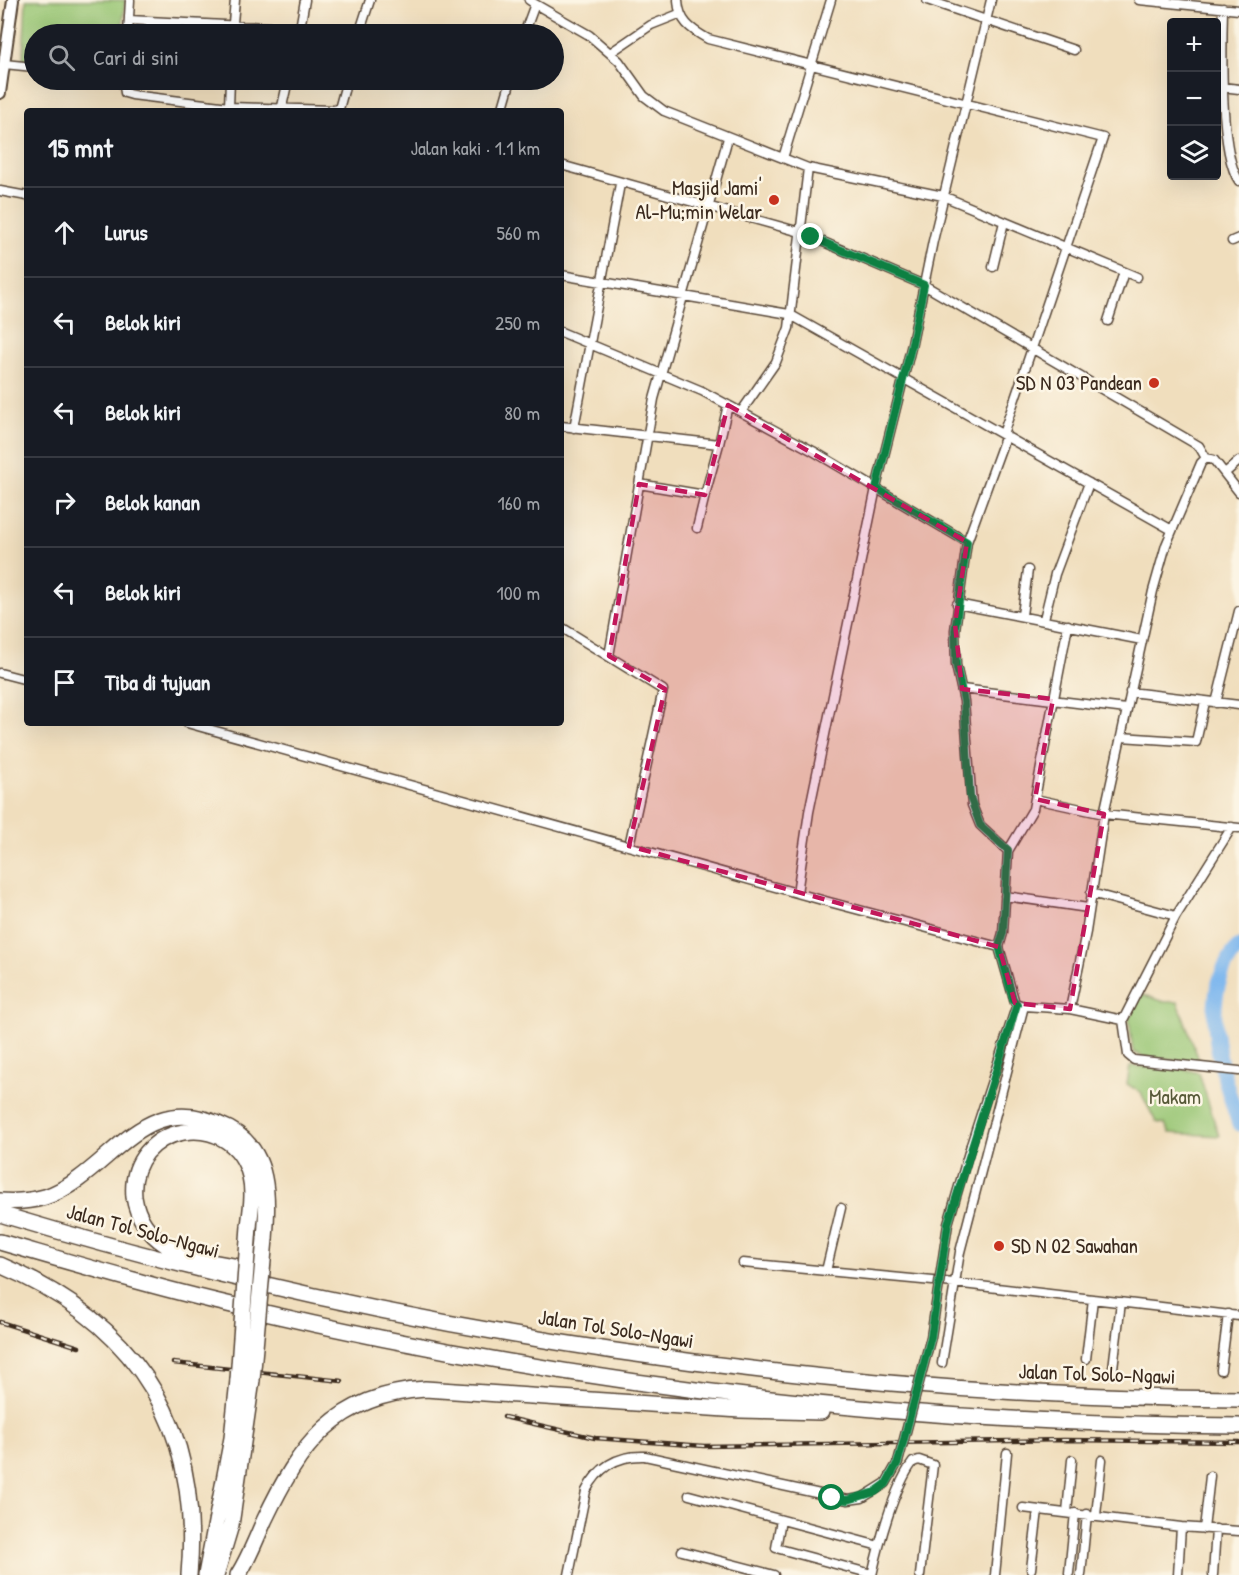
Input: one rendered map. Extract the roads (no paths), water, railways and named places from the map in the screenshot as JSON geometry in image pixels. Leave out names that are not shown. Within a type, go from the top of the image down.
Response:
[{"type":"highway","points":[[0,1201],[24,1201],[47,1196],[77,1178],[145,1126],[163,1118],[197,1117],[233,1131],[252,1149],[264,1174],[267,1187],[265,1239],[245,1380],[231,1525],[216,1575]]},
{"type":"highway","points":[[206,1575],[245,1380],[249,1226],[252,1187],[245,1161],[228,1142],[205,1132],[184,1130],[159,1141],[145,1155],[136,1172],[136,1204],[149,1231],[167,1246],[192,1256],[402,1309],[413,1317]]},
{"type":"highway","name":"Jalan Tol Solo–Ngawi","points":[[0,1214],[147,1255],[413,1317],[674,1360],[863,1380],[1031,1394],[1239,1399]]},
{"type":"highway","points":[[0,1242],[219,1302],[424,1346],[615,1380],[869,1410],[1040,1422],[1239,1426]]},
{"type":"highway","points":[[0,1265],[48,1287],[90,1316],[128,1353],[153,1388],[173,1429],[185,1471],[190,1532],[189,1575]]},
{"type":"highway","points":[[238,1575],[286,1476],[317,1432],[353,1406],[398,1391],[458,1390],[801,1413],[869,1410]]},
{"type":"street","points":[[0,93],[13,0]]},
{"type":"street","points":[[129,24],[130,0]]},
{"type":"street","points":[[129,20],[232,24],[235,0]]},
{"type":"street","points":[[301,24],[305,0]]},
{"type":"street","points":[[363,24],[370,0]]},
{"type":"street","points":[[678,0],[679,14],[689,28],[708,39],[966,101],[1103,138],[967,542],[957,604],[955,652],[962,689],[972,805],[980,825],[1008,850]]},
{"type":"street","points":[[783,158],[831,0]]},
{"type":"street","points":[[927,0],[987,18],[1074,50]]},
{"type":"street","points":[[797,892],[809,812],[876,488],[904,378],[943,196],[990,0]]},
{"type":"street","points":[[1139,0],[1194,3],[1239,10]]},
{"type":"street","points":[[526,24],[532,2],[589,35],[610,53],[644,96],[659,108],[728,138],[808,168],[943,196],[1137,277]]},
{"type":"street","points":[[1223,8],[1222,87],[1231,165],[1239,181]]},
{"type":"street","points":[[610,53],[651,25],[679,14]]},
{"type":"street","points":[[4,64],[24,66]]},
{"type":"street","points":[[1222,87],[1239,89]]},
{"type":"street","points":[[125,90],[126,94],[246,108]]},
{"type":"street","points":[[229,107],[230,90]]},
{"type":"street","points":[[281,108],[286,90]]},
{"type":"street","points":[[340,108],[344,90]]},
{"type":"street","points":[[503,108],[508,90]]},
{"type":"street","points":[[609,656],[654,399],[728,138]]},
{"type":"street","points":[[564,166],[620,184],[800,232],[924,285],[1184,435],[1199,446],[1206,458],[1214,460],[1239,492]]},
{"type":"street","points":[[741,412],[779,355],[789,328],[808,168]]},
{"type":"street","points":[[574,428],[620,184]]},
{"type":"street","points":[[0,191],[24,195]]},
{"type":"street","points":[[993,267],[1004,222]]},
{"type":"street","points":[[1108,321],[1124,272]]},
{"type":"street","points":[[564,275],[789,314],[1172,530]]},
{"type":"street","points":[[564,333],[663,373],[728,405],[967,542]]},
{"type":"street","points":[[698,528],[728,405]]},
{"type":"street","points":[[564,426],[718,444]]},
{"type":"street","points":[[1070,1010],[1104,814],[1160,562],[1201,463],[1206,458]]},
{"type":"street","points":[[1225,473],[1239,461]]},
{"type":"street","points":[[1044,619],[1055,574],[1089,483]]},
{"type":"street","points":[[639,484],[705,495]]},
{"type":"street","points":[[1022,615],[1028,570]]},
{"type":"street","points":[[957,604],[1044,619],[1142,640]]},
{"type":"street","points":[[1216,703],[1239,611]]},
{"type":"street","points":[[1068,625],[1031,816],[1008,850],[999,946],[1013,999],[1021,1005],[1070,1010],[1123,1020]]},
{"type":"street","points":[[564,629],[660,686],[664,693],[629,846]]},
{"type":"street","points":[[0,673],[24,679]]},
{"type":"street","points":[[962,689],[1126,709]]},
{"type":"street","points":[[1130,692],[1239,705]]},
{"type":"street","points":[[1120,737],[1196,742],[1205,702]]},
{"type":"street","points":[[198,726],[999,946]]},
{"type":"street","points":[[1035,799],[1104,814],[1236,828],[1176,916],[1123,1020],[1128,1055],[1132,1059],[1236,1071]]},
{"type":"street","points":[[1091,893],[1176,916]]},
{"type":"street","points":[[1005,896],[1088,908]]},
{"type":"street","points":[[569,1575],[586,1491],[591,1481],[604,1467],[620,1458],[645,1456],[840,1499],[862,1498],[886,1484],[898,1462],[928,1348],[938,1298],[948,1224],[971,1145],[1021,1005]]},
{"type":"street","points":[[942,1363],[954,1283],[966,1226],[1021,1005]]},
{"type":"street","points":[[826,1271],[842,1208]]},
{"type":"street","points":[[743,1263],[954,1283],[1239,1316]]},
{"type":"street","points":[[1086,1359],[1093,1299]]},
{"type":"street","points":[[1113,1368],[1121,1302]]},
{"type":"street","points":[[1221,1370],[1228,1314]]},
{"type":"street","points":[[994,1575],[1007,1453]]},
{"type":"street","points":[[781,1520],[775,1546],[778,1549],[872,1574],[879,1546],[910,1466],[919,1460],[931,1462],[933,1467],[921,1575]]},
{"type":"street","points":[[1069,1573],[1072,1460]]},
{"type":"street","points":[[1081,1575],[1102,1460]]},
{"type":"street","points":[[1204,1529],[1210,1476]]},
{"type":"street","points":[[689,1494],[879,1546]]},
{"type":"street","points":[[1023,1508],[1181,1527],[1239,1530]]},
{"type":"street","points":[[1031,1569],[1038,1510]]},
{"type":"street","points":[[1178,1575],[1181,1527]]},
{"type":"street","points":[[1213,1575],[1216,1529]]},
{"type":"street","points":[[682,1551],[774,1575]]},
{"type":"waterway","points":[[1239,946],[1226,965],[1218,986],[1215,1009],[1219,1057],[1239,1124]]},
{"type":"railway","points":[[0,1322],[79,1347]]},
{"type":"railway","points":[[173,1363],[342,1381]]},
{"type":"railway","points":[[504,1417],[595,1438],[704,1446],[1064,1440],[1239,1442]]},
{"type":"place","name":"Masjid Jami' Al-Mu;min Welar","points":[[774,200]]},
{"type":"place","name":"SD N 03 Pandean","points":[[1154,383]]},
{"type":"place","name":"SD N 02 Sawahan","points":[[999,1246]]},
{"type":"park label","name":"Makam","points":[[1175,1097]]}]
